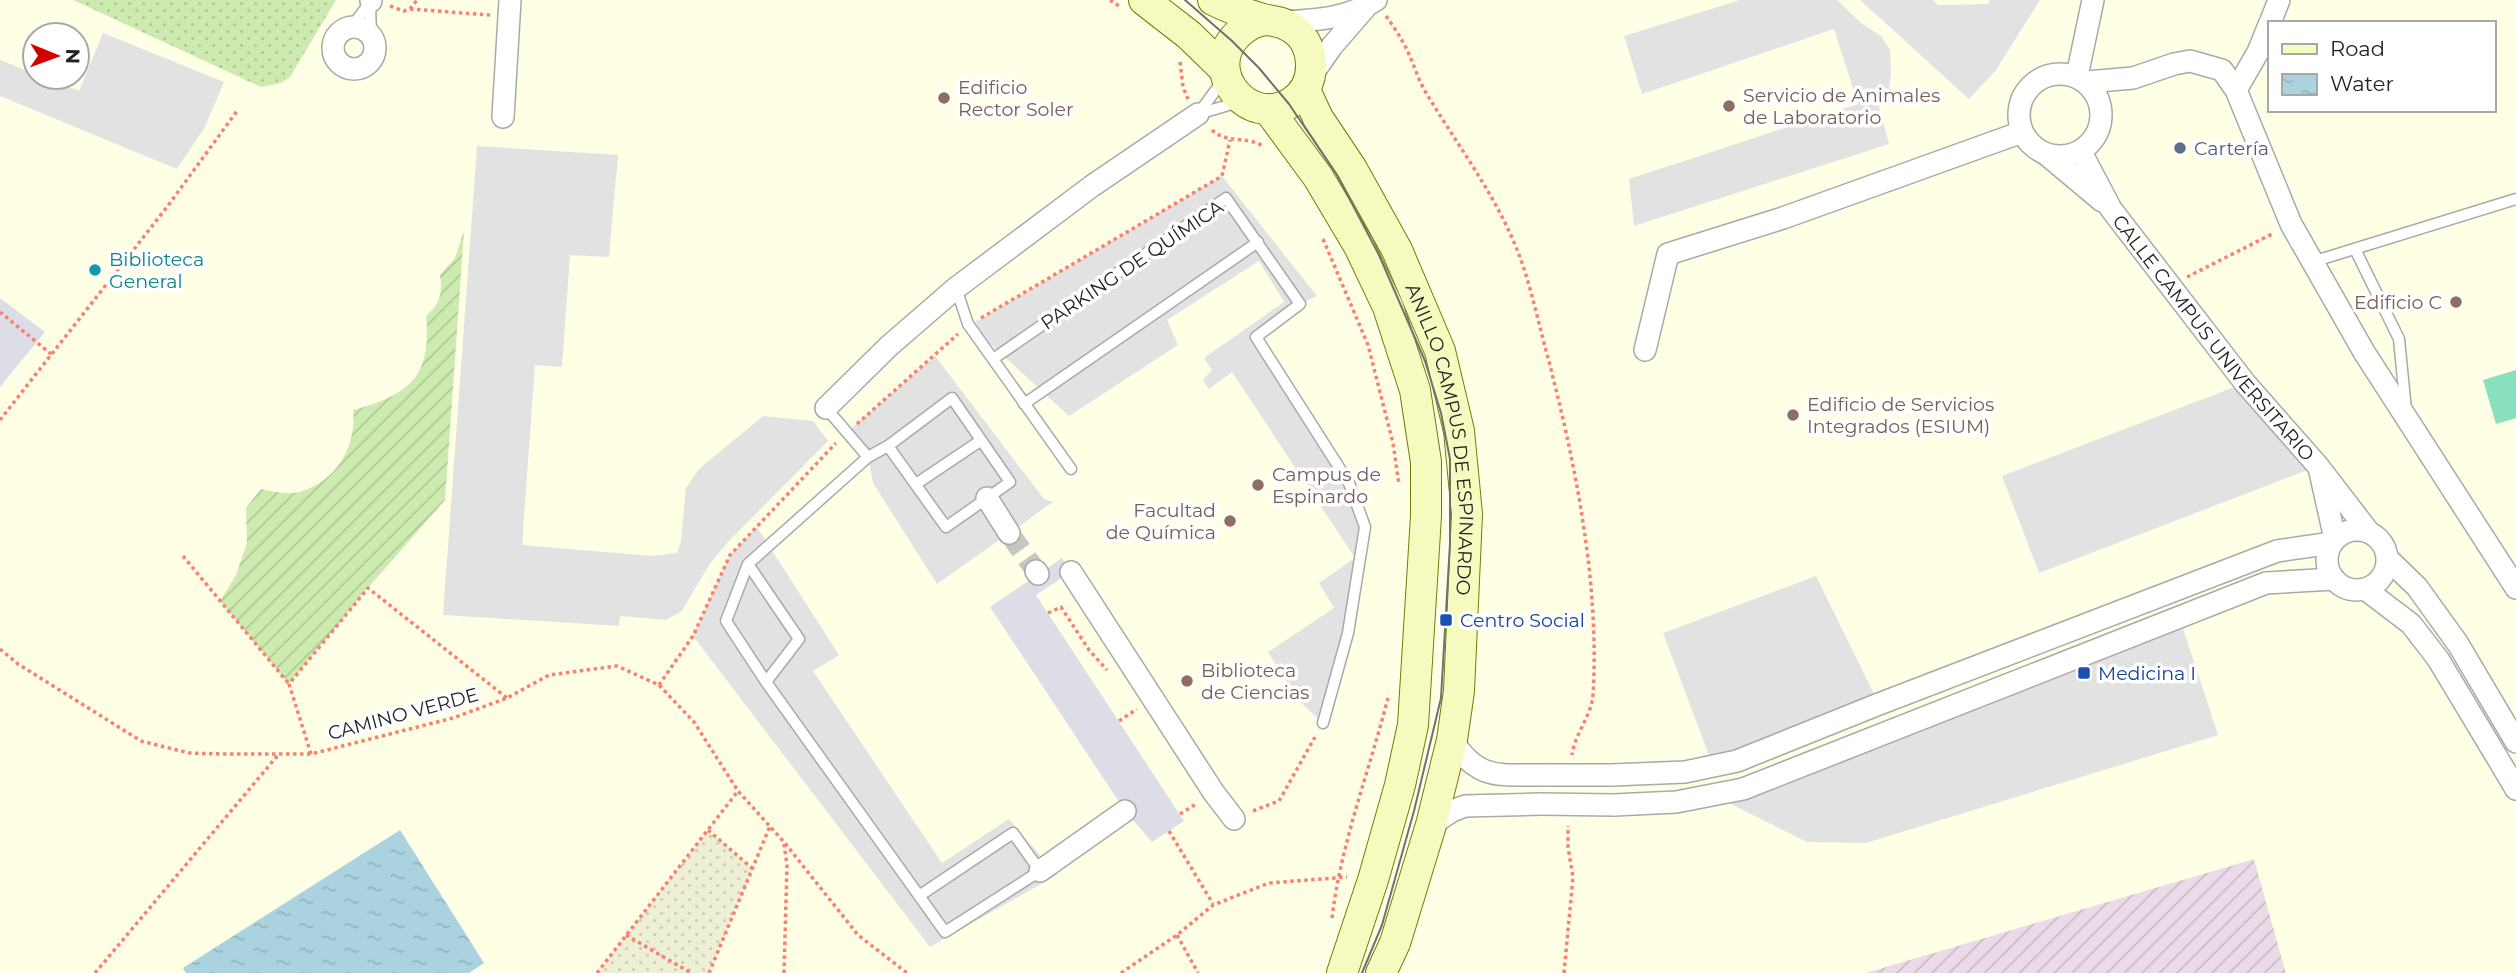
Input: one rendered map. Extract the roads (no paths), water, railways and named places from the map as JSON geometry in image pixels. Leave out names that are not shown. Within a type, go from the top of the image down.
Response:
[{"type":"main road","name":"ANILLO CAMPUS DE ESPINARDO","points":[[1144,0],[1189,35],[1224,73],[1231,90],[1255,105],[1318,177],[1359,246],[1388,307],[1415,390],[1426,462],[1426,516],[1413,726],[1400,785],[1373,880],[1342,973]]},
{"type":"main road","name":"ANILLO CAMPUS DE ESPINARDO","points":[[1213,0],[1296,30],[1306,42],[1311,56],[1308,83],[1318,118],[1352,169],[1397,250],[1440,351],[1459,431],[1467,514],[1459,691],[1452,740],[1432,825],[1395,943],[1381,973]]},
{"type":"main road","points":[[1224,73],[1227,48],[1237,35],[1250,24],[1274,21]]},
{"type":"main road","points":[[1255,105],[1289,104],[1308,83]]},
{"type":"street","points":[[2082,79],[2092,0]]},
{"type":"street","points":[[2271,21],[2279,0]]},
{"type":"street","points":[[1274,21],[1331,19],[1373,2]]},
{"type":"street","points":[[1308,83],[1332,46],[1373,2]]},
{"type":"street","points":[[503,117],[510,8]]},
{"type":"street","points":[[359,28],[371,37],[374,43],[373,57],[364,67],[351,69],[339,64],[333,52],[335,39],[345,29],[359,28]]},
{"type":"street","points":[[2236,90],[2268,29]]},
{"type":"street","points":[[2082,79],[2097,95],[2102,111],[2097,135],[2081,152],[2064,157],[2047,155],[2032,146],[2022,132],[2019,114],[2023,96],[2031,85],[2041,78],[2053,74],[2082,79],[2133,78],[2190,61],[2222,70],[2236,90],[2291,225],[2364,352],[2516,588]]},
{"type":"street","points":[[2102,111],[2133,78]]},
{"type":"street","points":[[826,408],[889,346],[956,288],[1092,186],[1198,114]]},
{"type":"street","points":[[1645,350],[1668,254],[1783,218],[2022,132]]},
{"type":"street","name":"CALLE CAMPUS UNIVERSITARIO","points":[[2081,152],[2111,209],[2245,383],[2318,466],[2368,531]]},
{"type":"street","name":"CALLE CAMPUS UNIVERSITARIO","points":[[2047,155],[2111,209]]},
{"type":"street","name":"CALLE CAMPUS UNIVERSITARIO","points":[[2318,466],[2334,541]]},
{"type":"street","points":[[987,498],[1009,533]]},
{"type":"street","points":[[1452,740],[1463,758],[1472,766],[1488,772],[1546,775],[1685,772],[1737,761],[2277,551],[2334,541],[2351,530],[2368,531],[2382,542],[2388,559],[2417,587],[2451,635],[2516,742]]},
{"type":"street","points":[[2334,541],[2327,561],[2334,579],[2343,586],[2365,589],[2377,583],[2385,572],[2388,559]]},
{"type":"street","points":[[1071,572],[1234,819]]},
{"type":"street","points":[[1432,825],[1452,811],[1465,806],[1676,802],[1743,789],[2266,583],[2334,579]]},
{"type":"street","points":[[2365,589],[2411,624],[2438,659],[2516,789]]},
{"type":"street","points":[[1958,673],[1969,702]]},
{"type":"street","points":[[1040,872],[1125,811]]},
{"type":"lane","points":[[345,29],[356,21],[371,0]]},
{"type":"lane","points":[[371,0],[371,37]]},
{"type":"lane","points":[[1198,114],[1224,73]]},
{"type":"lane","points":[[1198,114],[1255,105]]},
{"type":"lane","name":"PARKING DE QUÍMICA","points":[[993,359],[1226,198],[1300,304],[1256,337],[1349,483],[1365,527],[1348,634],[1323,723]]},
{"type":"lane","points":[[2312,262],[2516,199]]},
{"type":"lane","points":[[1024,404],[1258,242]]},
{"type":"lane","points":[[2355,248],[2399,339],[2407,419]]},
{"type":"lane","points":[[956,288],[968,324],[1071,469]]},
{"type":"lane","points":[[888,446],[946,527],[1010,482],[952,398],[888,446],[868,457],[748,564],[726,621],[766,682],[944,932],[1040,872],[1013,834],[919,896]]},
{"type":"lane","points":[[826,408],[868,457]]},
{"type":"lane","points":[[916,484],[980,441]]},
{"type":"lane","points":[[748,564],[799,639],[766,682]]},
{"type":"water","points":[[400,830],[484,963],[469,973],[186,973],[183,968]]},
{"type":"tunnel","points":[[1009,533],[1036,571]]},
{"type":"tram line","points":[[1185,0],[1259,68],[1289,104],[1337,175],[1379,255],[1425,361],[1441,413],[1450,459],[1450,543],[1441,698],[1414,811],[1382,925],[1362,973]]},
{"type":"place","name":"Edificio Rector Soler","points":[[944,98]]},
{"type":"place","name":"Servicio de Animales de Laboratorio","points":[[1729,106]]},
{"type":"place","name":"Cartería","points":[[2180,148]]},
{"type":"place","name":"Biblioteca General","points":[[95,270]]},
{"type":"place","name":"Edificio C","points":[[2456,302]]},
{"type":"place","name":"Edificio de Servicios Integrados (ESIUM)","points":[[1793,415]]},
{"type":"place","name":"Campus de Espinardo","points":[[1258,485]]},
{"type":"place","name":"Facultad de Química","points":[[1230,521]]},
{"type":"place","name":"Centro Social","points":[[1446,620]]},
{"type":"place","name":"Medicina I","points":[[2084,673]]},
{"type":"place","name":"Biblioteca de Ciencias","points":[[1187,681]]}]
